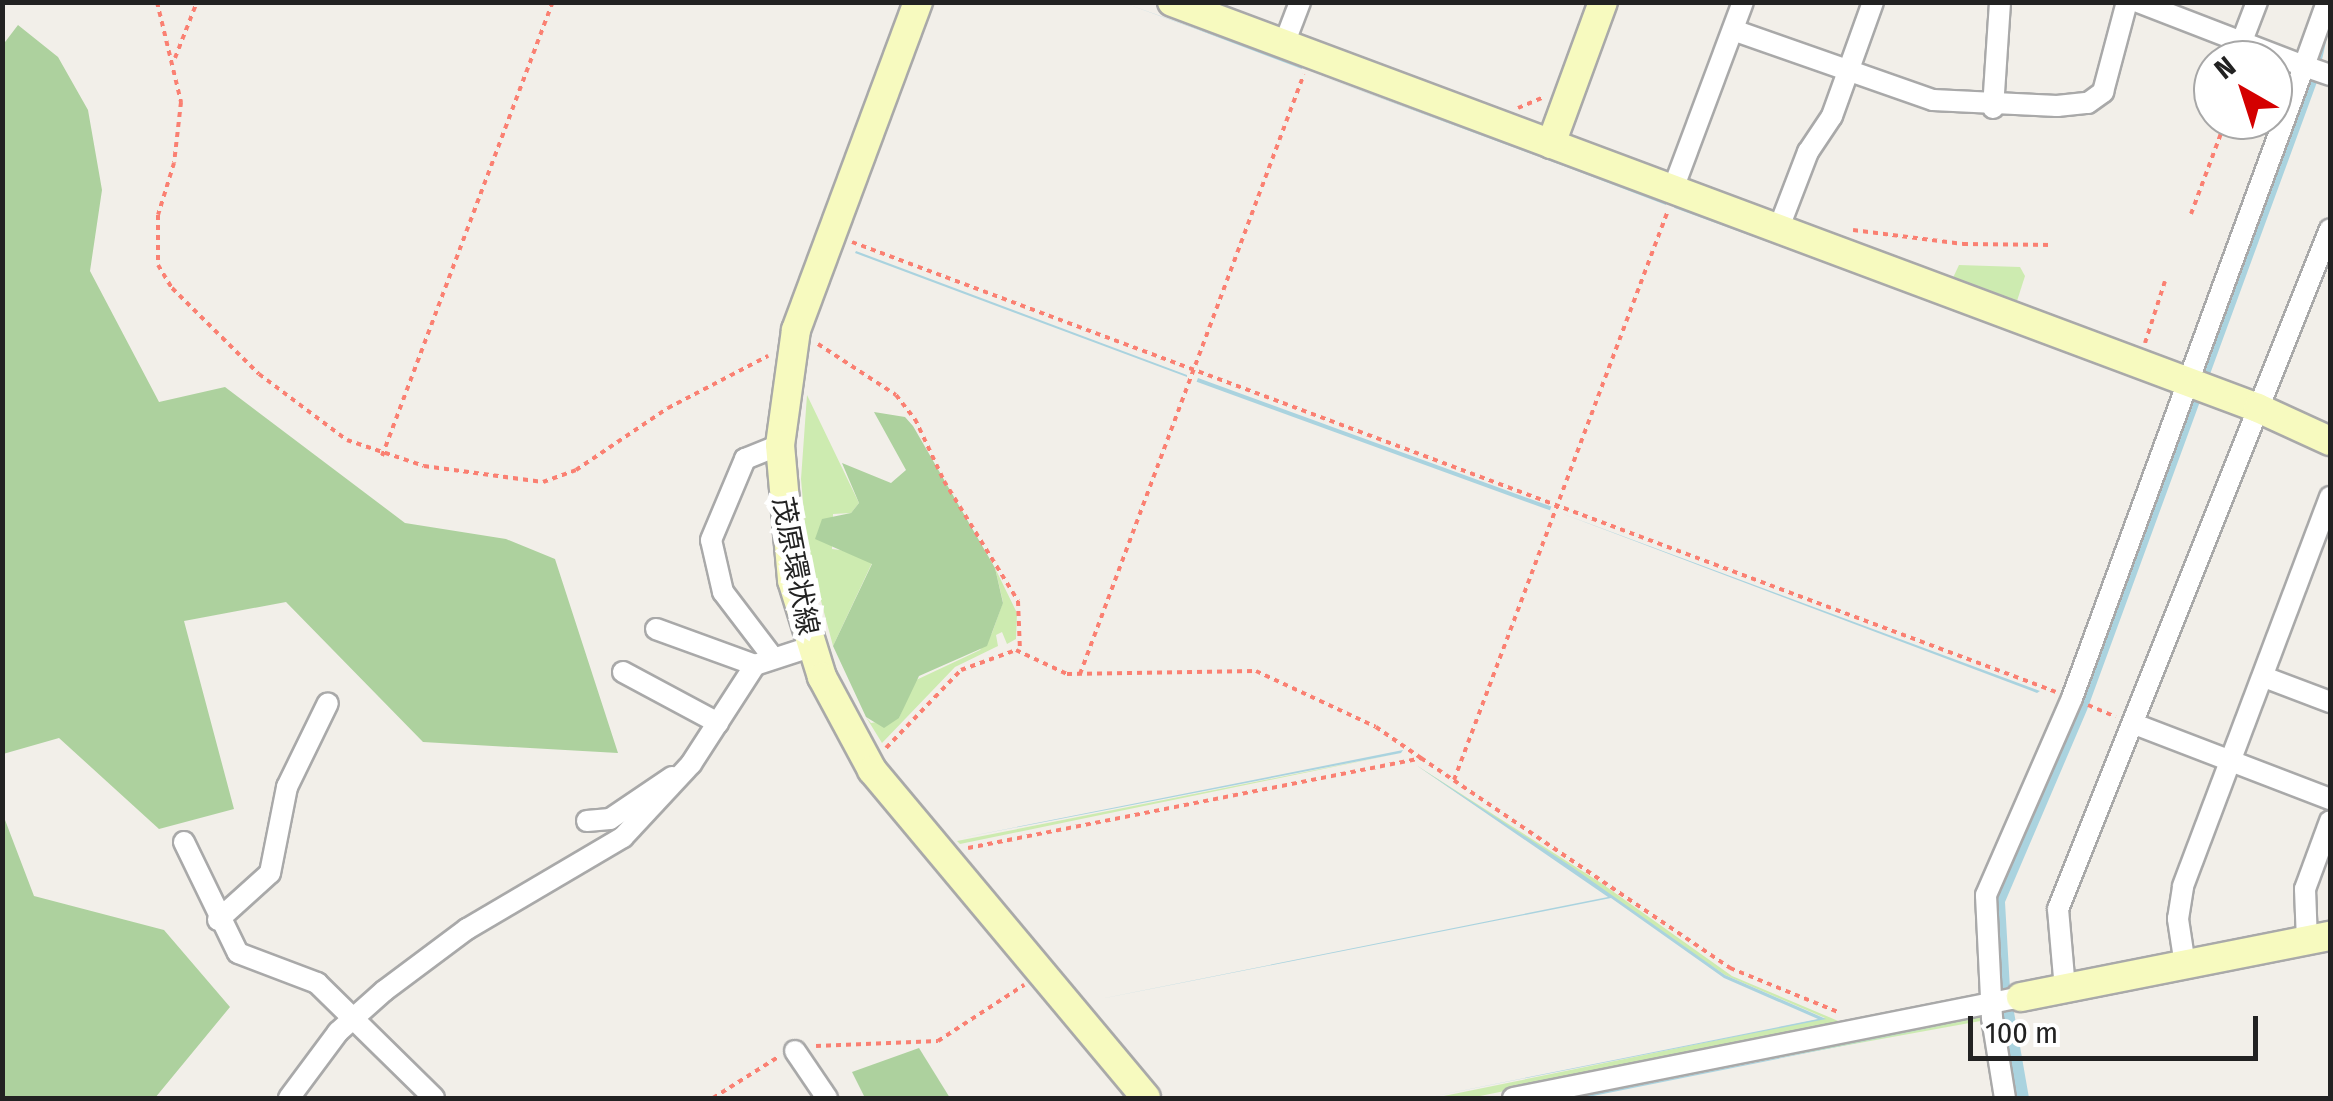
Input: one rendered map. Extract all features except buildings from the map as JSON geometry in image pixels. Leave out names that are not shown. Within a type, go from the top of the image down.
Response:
[{"type":"street","name":"茂原環状線","points":[[918,2],[829,235],[794,341],[780,445],[786,546],[810,648],[870,766],[934,850],[1146,1098]]},
{"type":"street","points":[[1172,2],[2258,408],[2330,441]]},
{"type":"street","points":[[1284,44],[1300,2]]},
{"type":"street","points":[[1551,144],[1603,2]]},
{"type":"street","points":[[1674,189],[1742,2]]},
{"type":"street","points":[[1778,230],[1847,72],[1872,2]]},
{"type":"street","points":[[1993,108],[2000,2]]},
{"type":"street","points":[[1733,30],[1932,100],[1993,108],[2097,98],[2126,2]]},
{"type":"street","points":[[2138,2],[2239,40]]},
{"type":"street","points":[[2242,40],[2257,2]]},
{"type":"street","points":[[2006,1098],[1991,1003],[1986,895],[2072,698],[2327,2]]},
{"type":"street","points":[[2293,62],[2330,76]]},
{"type":"street","points":[[2065,989],[2058,910],[2137,725],[2330,228]]},
{"type":"street","points":[[763,660],[723,592],[711,540],[745,459],[780,445]]},
{"type":"street","points":[[2184,965],[2179,902],[2330,497]]},
{"type":"street","points":[[656,630],[763,660],[810,648]]},
{"type":"street","points":[[289,1098],[354,1018],[467,929],[623,837],[691,764],[763,660]]},
{"type":"street","points":[[623,672],[718,723]]},
{"type":"street","points":[[2264,678],[2330,702]]},
{"type":"street","points":[[218,920],[270,873],[287,788],[328,704]]},
{"type":"street","points":[[2137,725],[2330,798]]},
{"type":"street","points":[[587,820],[610,818],[691,764]]},
{"type":"street","points":[[1513,1098],[2319,938],[2305,890],[2330,820]]},
{"type":"street","points":[[184,842],[218,920],[238,953],[306,976],[434,1098]]},
{"type":"street","points":[[795,1051],[828,1098]]},
{"type":"path","points":[[156,2],[175,58],[181,102],[154,239],[164,277],[299,407],[382,456],[528,483],[557,479],[703,388],[794,341],[830,348],[896,394],[915,418],[944,481],[1018,601],[1020,652]]},
{"type":"path","points":[[175,58],[197,2]]},
{"type":"path","points":[[382,456],[554,2]]},
{"type":"path","points":[[1080,674],[1312,54]]},
{"type":"path","points":[[1514,110],[1554,92]]},
{"type":"path","points":[[2191,214],[2219,140]]},
{"type":"path","points":[[1454,780],[1674,189]]},
{"type":"path","points":[[1838,227],[1963,244],[2052,245]]},
{"type":"path","points":[[829,235],[2137,725]]},
{"type":"path","points":[[2137,365],[2165,281]]},
{"type":"path","points":[[870,766],[961,670],[1003,651],[1020,652],[1046,668],[1080,674],[1256,670],[1376,728],[1730,968],[1867,1027]]},
{"type":"path","points":[[934,850],[1421,758]]},
{"type":"path","points":[[714,1098],[770,1060],[795,1051],[845,1042],[938,1040],[1041,975]]},
{"type":"green space","points":[[18,25],[58,57],[88,110],[102,190],[90,271],[159,402],[225,387],[405,523],[506,539],[555,559],[618,753],[423,742],[286,602],[184,621],[234,809],[159,829],[59,738],[3,754],[2,46]]},
{"type":"green space","points":[[1959,265],[2020,267],[2025,276],[2017,301],[1951,282]]},
{"type":"green space","points":[[807,395],[859,503],[851,513],[833,514],[832,549],[856,552],[872,563],[833,646],[807,548],[801,479]]},
{"type":"green space","points":[[874,412],[905,417],[913,426],[995,568],[1003,603],[987,646],[919,676],[899,718],[884,728],[866,717],[833,646],[872,564],[815,539],[822,519],[851,513],[859,503],[842,463],[891,483],[906,470]]},
{"type":"green space","points":[[995,568],[1017,613],[1016,639],[1007,644],[1002,632],[996,635],[998,646],[955,667],[882,743],[866,717],[871,723],[899,718],[914,681],[980,650],[992,633],[1003,602]]},
{"type":"green space","points":[[1401,753],[960,844],[957,841]]},
{"type":"green space","points":[[1416,765],[1601,883],[1732,976],[1843,1023],[1470,1098],[1434,1098],[1825,1018],[1725,975]]},
{"type":"green space","points":[[2,812],[34,896],[164,930],[230,1007],[155,1098],[3,1098]]},
{"type":"green space","points":[[1981,1015],[1986,1020],[1557,1098]]},
{"type":"green space","points":[[919,1048],[950,1098],[865,1098],[852,1072]]},
{"type":"water","points":[[1124,3],[1302,66],[1302,69],[1196,29]]},
{"type":"water","points":[[2330,24],[2317,82],[2087,710],[2005,902],[2010,989],[2029,1098],[2016,1098],[1997,991],[1994,904],[2077,706],[2287,140],[2293,140],[2293,124]]},
{"type":"water","points":[[1310,72],[1666,202],[1666,205],[1569,168]]},
{"type":"water","points":[[1675,205],[2178,388],[2177,391]]},
{"type":"water","points":[[855,253],[1187,375],[1187,377]]},
{"type":"water","points":[[1198,378],[1551,507],[1550,510],[1197,382]]},
{"type":"water","points":[[1558,512],[2040,691],[2037,693]]},
{"type":"water","points":[[1403,750],[1401,753],[956,839],[1273,776]]},
{"type":"water","points":[[1416,765],[1572,867],[1725,975],[1826,1019],[1425,1098],[1818,1019],[1724,978],[1611,898],[1095,1000],[1608,897]]},
{"type":"water","points":[[1981,1018],[1583,1098],[1574,1098]]}]
